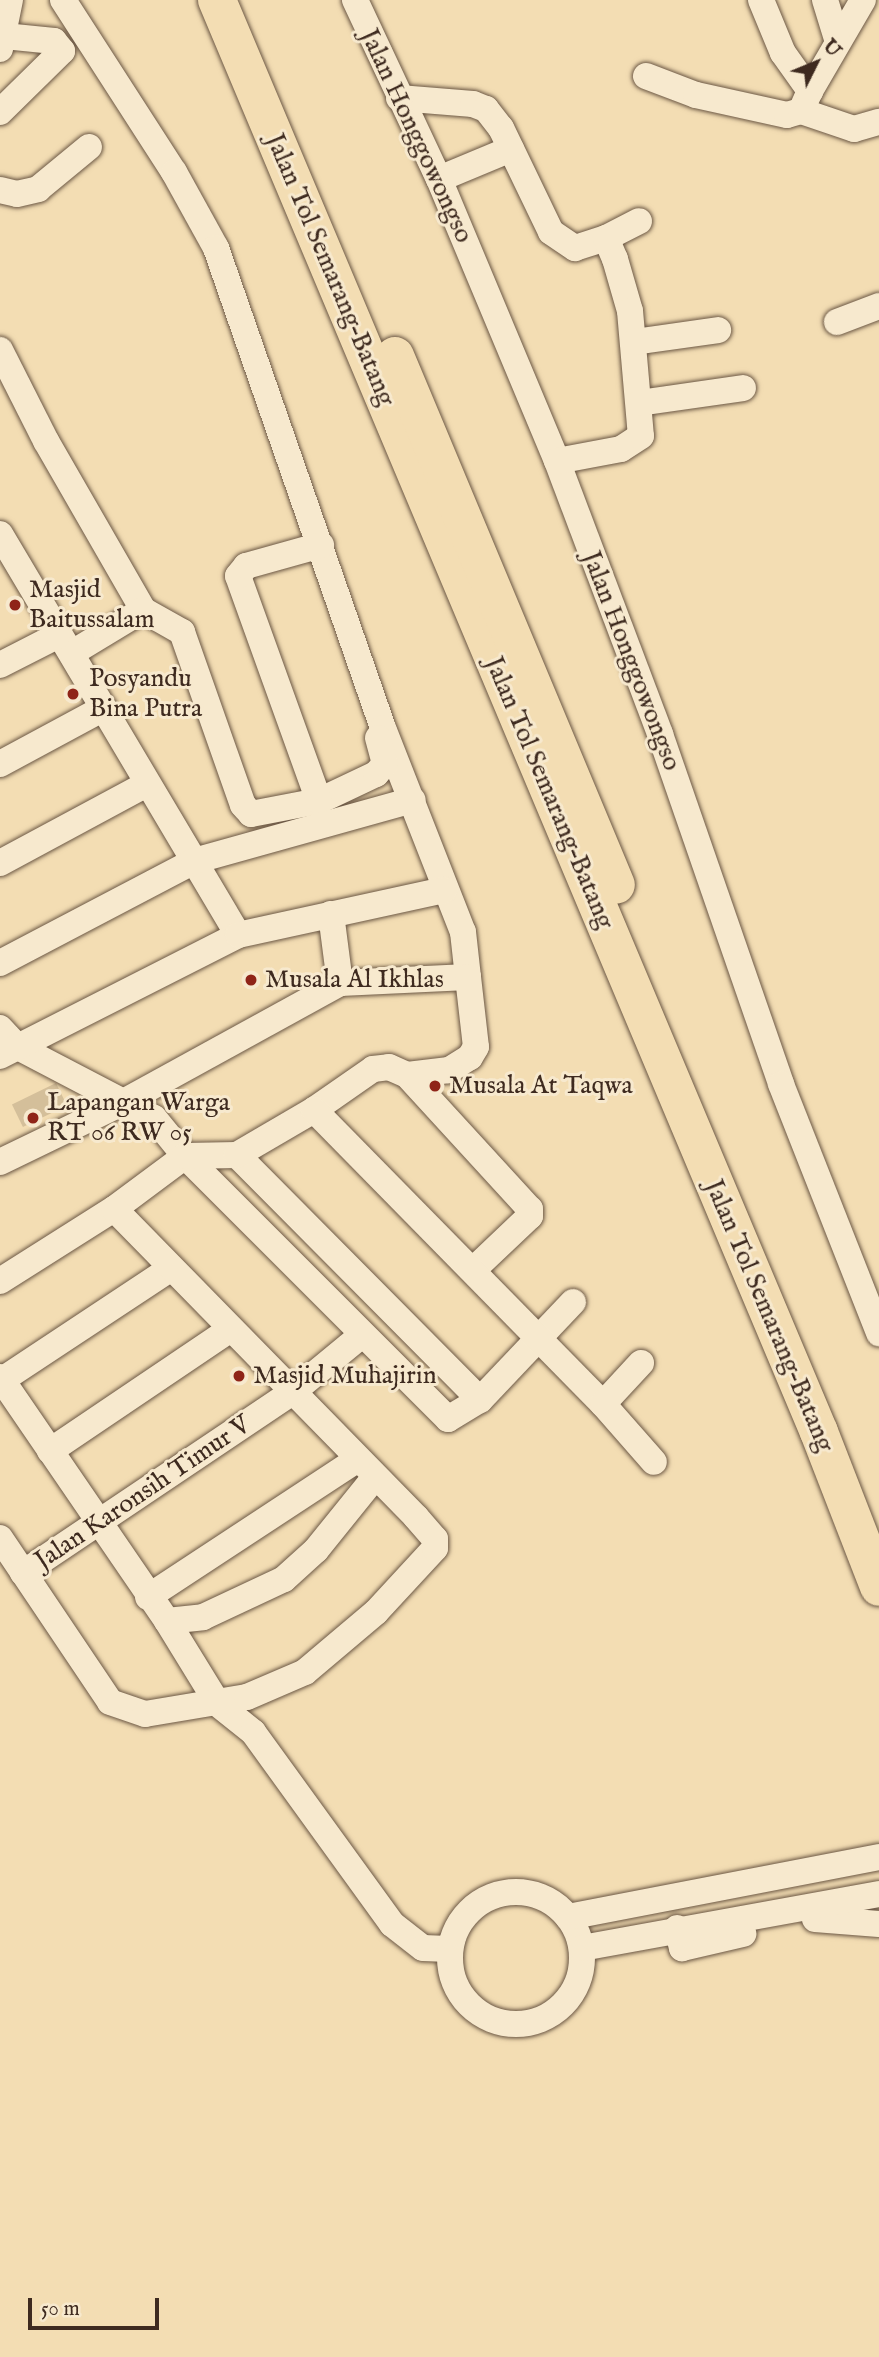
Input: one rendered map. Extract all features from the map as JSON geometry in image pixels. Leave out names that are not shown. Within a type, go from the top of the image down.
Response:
[{"type":"highway","name":"Jalan Tol Semarang–Batang","points":[[232,5],[543,704],[879,1518]]},
{"type":"highway","name":"Jalan Tol Semarang–Batang","points":[[232,5],[819,1432],[879,1587]]},
{"type":"street","points":[[0,112],[62,51],[54,41],[2,43],[10,0]]},
{"type":"street","points":[[63,0],[174,172],[216,248],[383,728],[413,800],[444,890],[463,932],[476,1047],[470,1057],[456,1068],[407,1075]]},
{"type":"street","name":"Jalan Honggowongso","points":[[355,0],[439,178],[557,461],[660,734],[781,1084],[879,1333]]},
{"type":"street","points":[[761,0],[806,101],[854,129],[879,122]]},
{"type":"street","points":[[825,0],[837,39]]},
{"type":"street","points":[[646,76],[696,95],[787,116],[806,101],[837,39],[863,0]]},
{"type":"street","points":[[399,98],[473,104],[486,109],[511,149],[551,232],[575,248],[606,238],[639,221]]},
{"type":"street","points":[[0,190],[17,194],[38,189],[89,147]]},
{"type":"street","points":[[439,178],[511,149]]},
{"type":"street","points":[[557,461],[631,446],[641,436],[630,311],[606,238]]},
{"type":"street","points":[[837,322],[879,306]]},
{"type":"street","points":[[634,342],[718,330]]},
{"type":"street","points":[[0,350],[46,441],[143,610],[182,632],[248,812],[318,801],[383,769],[385,758],[318,546]]},
{"type":"street","points":[[639,403],[743,388]]},
{"type":"street","points":[[0,534],[7,563],[64,644],[104,708],[237,935]]},
{"type":"street","points":[[318,546],[246,566],[239,576],[318,801]]},
{"type":"street","points":[[0,665],[64,644],[143,610]]},
{"type":"street","points":[[0,764],[104,708]]},
{"type":"street","points":[[0,863],[147,784]]},
{"type":"street","points":[[0,963],[194,861],[413,800]]},
{"type":"street","points":[[6,1044],[237,935],[444,890]]},
{"type":"street","points":[[331,914],[340,983]]},
{"type":"street","points":[[0,1162],[120,1104],[340,983],[468,977]]},
{"type":"street","points":[[6,1044],[120,1104],[154,1118],[185,1156],[448,1419],[480,1400],[573,1302]]},
{"type":"street","points":[[0,1281],[114,1209],[185,1156],[237,1155],[314,1110],[373,1069],[389,1067],[407,1075],[528,1204],[530,1216],[473,1270]]},
{"type":"street","points":[[314,1110],[603,1404],[654,1462]]},
{"type":"street","points":[[237,1155],[480,1400]]},
{"type":"street","points":[[0,1538],[110,1702],[145,1714],[218,1704],[305,1672],[376,1612],[435,1548],[435,1539],[416,1517],[114,1209]]},
{"type":"street","points":[[170,1269],[1,1379],[167,1621],[218,1704],[253,1732],[392,1924],[423,1948],[449,1949]]},
{"type":"street","points":[[50,1451],[231,1329]]},
{"type":"street","name":"Jalan Karonsih Timur V","points":[[23,1573],[294,1391],[362,1335]]},
{"type":"street","points":[[603,1404],[641,1363]]},
{"type":"street","points":[[149,1597],[367,1468]]},
{"type":"street","points":[[167,1621],[203,1617],[285,1578],[316,1550],[367,1468]]},
{"type":"street","points":[[568,1917],[879,1857]]},
{"type":"street","points":[[499,1893],[538,1896],[568,1917],[582,1948],[579,1977],[566,2003],[532,2023],[513,2025],[478,2013],[464,2000],[454,1984],[449,1949],[465,1914],[499,1893]]},
{"type":"street","points":[[582,1948],[677,1928],[879,1894]]},
{"type":"street","points":[[677,1928],[682,1948],[814,1919],[858,1919],[879,1924]]},
{"type":"shaded area","name":"Lapangan Warga RT 06 RW 05","points":[[56,1083],[67,1105],[23,1127],[12,1104]]},
{"type":"place","name":"Masjid Baitussalam","points":[[15,605]]},
{"type":"place","name":"Posyandu Bina Putra","points":[[73,694]]},
{"type":"place","name":"Musala Al Ikhlas","points":[[251,980]]},
{"type":"place","name":"Musala At Taqwa","points":[[435,1086]]},
{"type":"place","name":"Lapangan Warga RT 06 RW 05","points":[[33,1118]]},
{"type":"place","name":"Masjid Muhajirin","points":[[239,1376]]}]
